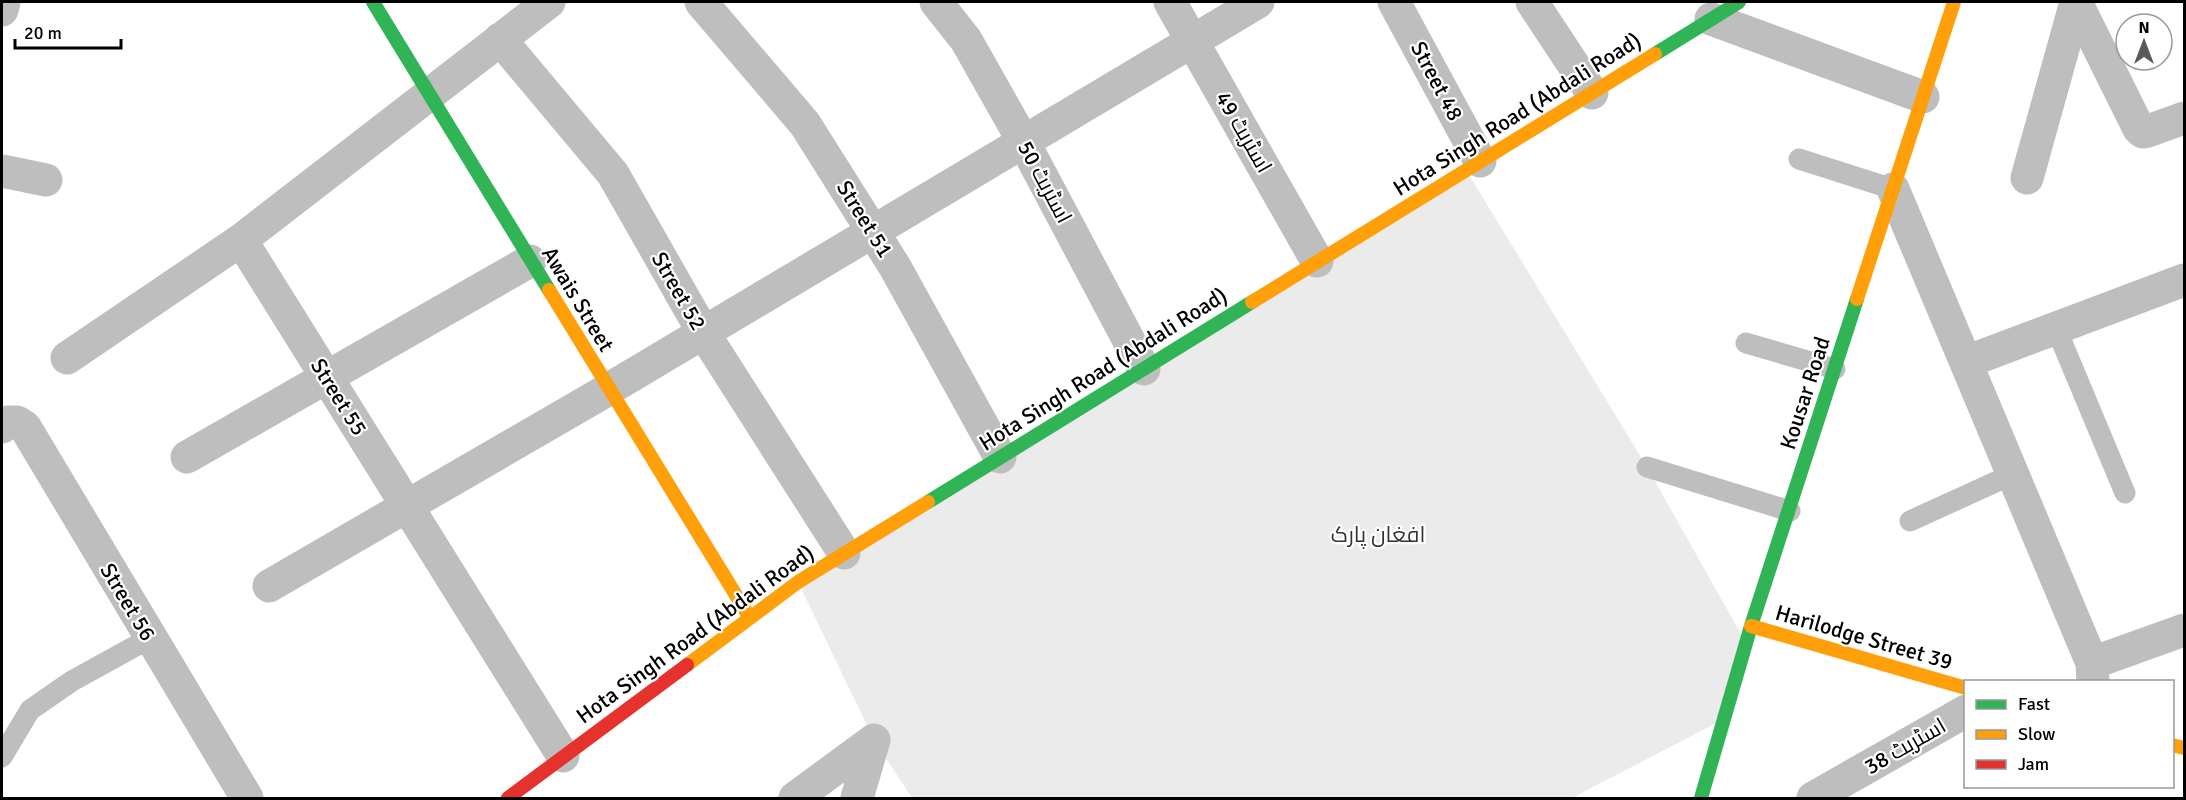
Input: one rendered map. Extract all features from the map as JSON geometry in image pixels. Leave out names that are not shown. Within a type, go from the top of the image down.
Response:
[{"type":"street","points":[[2,10],[4,2]]},
{"type":"street","name":"Awais Street","points":[[372,2],[750,618]]},
{"type":"street","points":[[67,358],[241,240],[428,93],[549,2]]},
{"type":"street","name":"Street 51","points":[[700,2],[805,124],[895,267],[1000,457]]},
{"type":"street","name":"اسٹریٹ 50","points":[[936,2],[966,40],[1023,141],[1144,369]]},
{"type":"street","name":"اسٹریٹ 49","points":[[1170,2],[1317,261]]},
{"type":"street","points":[[269,586],[609,389],[1258,2]]},
{"type":"street","name":"Street 48","points":[[1394,2],[1480,161]]},
{"type":"street","points":[[1532,2],[1592,93]]},
{"type":"street","name":"Kousar Road","points":[[1701,798],[1752,626],[1954,2]]},
{"type":"street","points":[[2076,2],[2139,129],[2143,132],[2183,122]]},
{"type":"street","points":[[2027,178],[2076,2]]},
{"type":"street","points":[[1729,7],[1923,97]]},
{"type":"street","name":"Hota Singh Road (Abdali Road)","points":[[508,798],[798,582],[1729,7]]},
{"type":"street","name":"Street 52","points":[[500,39],[612,174],[703,332],[844,553]]},
{"type":"street","points":[[2,171],[46,180]]},
{"type":"street","points":[[1893,189],[2013,474],[2093,672],[2184,630]]},
{"type":"street","name":"Street 55","points":[[241,240],[563,756]]},
{"type":"street","points":[[187,457],[530,261]]},
{"type":"street","points":[[1966,362],[2184,280]]},
{"type":"street","name":"Street 56","points":[[2,427],[7,422],[17,422],[25,427],[247,798]]},
{"type":"street","name":"Harilodge Street 39","points":[[1752,626],[1964,688]]},
{"type":"street","name":"اسٹریٹ 38","points":[[1813,798],[1964,712]]},
{"type":"street","points":[[795,798],[874,740],[857,798]]},
{"type":"lane","points":[[1799,159],[1893,189]]},
{"type":"lane","points":[[2056,328],[2126,493]]},
{"type":"lane","points":[[1746,344],[1835,369]]},
{"type":"lane","points":[[1647,467],[1790,511]]},
{"type":"lane","points":[[1910,520],[2013,474]]},
{"type":"lane","points":[[2,757],[30,711],[72,681],[150,638]]},
{"type":"green space","name":"افغان پارک","points":[[1466,170],[1647,467],[1746,643],[1724,719],[1572,798],[912,798],[874,740],[798,582]]},
{"type":"traffic: fast","points":[[373,2],[549,290]]},
{"type":"traffic: fast","points":[[1655,54],[1739,2]]},
{"type":"traffic: fast","points":[[1701,798],[1751,626],[1857,299]]},
{"type":"traffic: fast","points":[[928,502],[1252,302]]},
{"type":"traffic: slow","points":[[1857,299],[1954,2]]},
{"type":"traffic: slow","points":[[1252,302],[1655,54]]},
{"type":"traffic: slow","points":[[549,290],[750,618]]},
{"type":"traffic: slow","points":[[687,665],[798,582],[928,502]]},
{"type":"traffic: slow","points":[[1751,626],[1964,687]]},
{"type":"traffic: slow","points":[[2174,746],[2184,748]]},
{"type":"traffic: jam","points":[[508,798],[687,665]]}]
